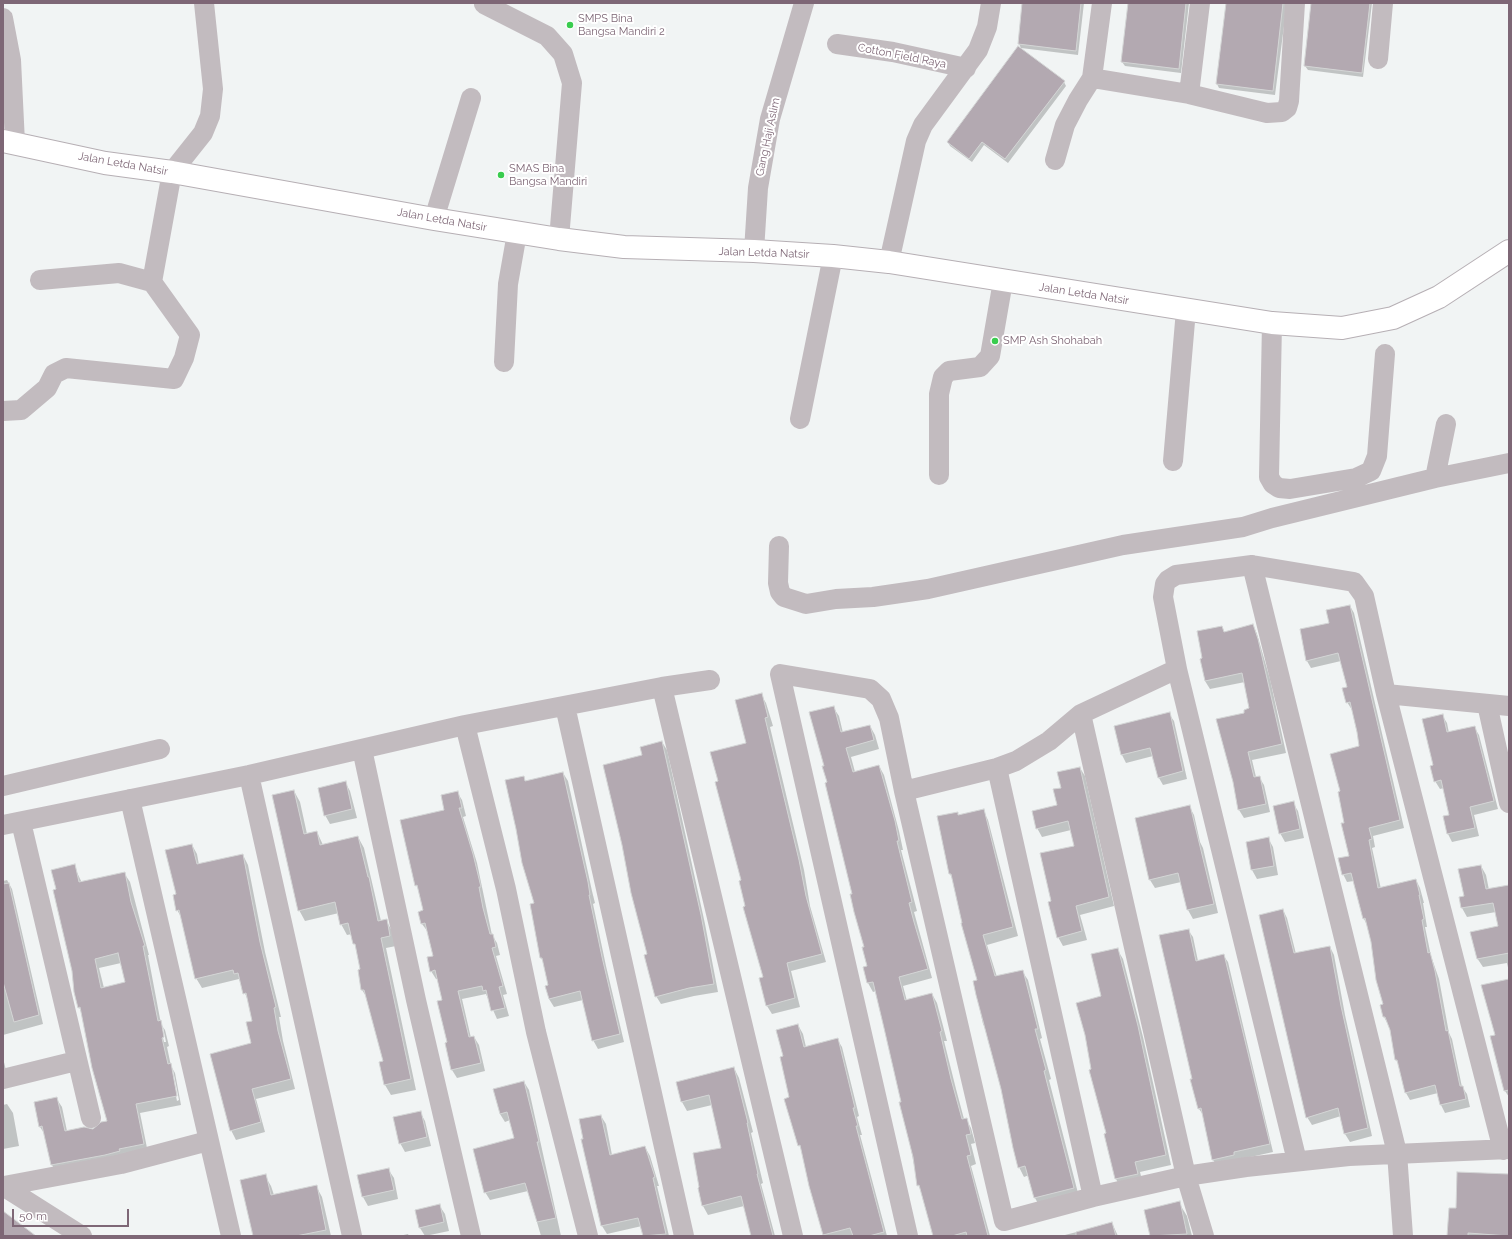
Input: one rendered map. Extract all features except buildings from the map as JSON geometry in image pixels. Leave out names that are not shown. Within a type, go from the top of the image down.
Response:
[{"type":"main road","name":"Jalan Letda Natsir","points":[[9,142],[104,163],[172,172],[517,233],[624,247],[754,251],[833,256],[889,262],[1272,323],[1342,328],[1392,318],[1439,297],[1509,251]]},
{"type":"street","points":[[152,282],[172,172],[203,133],[210,116],[214,88],[204,3]]},
{"type":"street","name":"Gang Haji Aslim","points":[[754,251],[758,188],[770,119],[804,3]]},
{"type":"street","points":[[889,262],[916,141],[923,125],[978,50],[987,27],[991,3]]},
{"type":"street","points":[[1055,160],[1065,125],[1092,78],[1102,3]]},
{"type":"street","points":[[1189,94],[1200,3]]},
{"type":"street","points":[[1092,78],[1189,94],[1267,113],[1278,113],[1287,108],[1290,101],[1295,3]]},
{"type":"street","points":[[1378,59],[1383,3]]},
{"type":"street","points":[[484,4],[547,36],[563,54],[572,83],[559,239]]},
{"type":"street","points":[[3,18],[11,60],[9,142]]},
{"type":"street","name":"Cotton Field Raya","points":[[837,44],[893,52],[966,68]]},
{"type":"street","points":[[434,219],[471,98]]},
{"type":"street","points":[[504,362],[508,284],[517,233]]},
{"type":"street","points":[[800,419],[833,256]]},
{"type":"street","points":[[3,411],[22,410],[47,388],[54,374],[66,368],[174,379],[184,358],[190,335],[152,282],[119,273],[40,280]]},
{"type":"street","points":[[939,475],[939,394],[943,377],[949,372],[980,367],[990,356],[1003,281]]},
{"type":"street","points":[[1173,461],[1186,310]]},
{"type":"street","points":[[1272,323],[1269,478],[1273,484],[1279,488],[1290,489],[1356,478],[1370,471],[1377,456],[1385,354]]},
{"type":"street","points":[[1435,478],[1446,424]]},
{"type":"street","points":[[779,546],[778,583],[780,592],[784,597],[793,601],[806,604],[816,603],[928,589],[1123,545],[1243,527],[1272,518],[1435,478],[1509,463]]},
{"type":"street","points":[[1252,565],[1397,1153],[1403,1236]]},
{"type":"street","points":[[908,1236],[780,674],[870,689],[881,699],[889,718],[904,791],[1005,1229],[1093,1197],[1186,1176],[1297,1161],[1397,1153],[1506,1150],[1386,694],[1364,596],[1354,582],[1252,565],[1176,575],[1165,584],[1163,597],[1177,669],[1297,1161]]},
{"type":"street","points":[[904,791],[997,768],[1016,761],[1049,741],[1081,714],[1177,669]]},
{"type":"street","points":[[91,1118],[12,824],[249,775],[465,725],[662,687],[710,680]]},
{"type":"street","points":[[662,687],[794,1236]]},
{"type":"street","points":[[1386,694],[1509,706]]},
{"type":"street","points":[[1487,704],[1509,803]]},
{"type":"street","points":[[564,706],[684,1236]]},
{"type":"street","points":[[1081,714],[1186,1176],[1204,1236]]},
{"type":"street","points":[[465,725],[506,889],[536,1032],[588,1236]]},
{"type":"street","points":[[3,786],[160,749]]},
{"type":"street","points":[[362,749],[416,1000],[471,1236]]},
{"type":"street","points":[[997,768],[1093,1197]]},
{"type":"street","points":[[249,775],[352,1236]]},
{"type":"street","points":[[130,800],[231,1236]]},
{"type":"street","points":[[3,1079],[76,1061]]},
{"type":"street","points":[[4,1186],[122,1164],[208,1141]]},
{"type":"street","points":[[4,1186],[82,1236]]},
{"type":"place","name":"SMPS Bina Bangsa Mandiri 2","points":[[570,25]]},
{"type":"place","name":"SMAS Bina Bangsa Mandiri","points":[[501,175]]},
{"type":"place","name":"SMP Ash Shohabah","points":[[995,341]]}]
